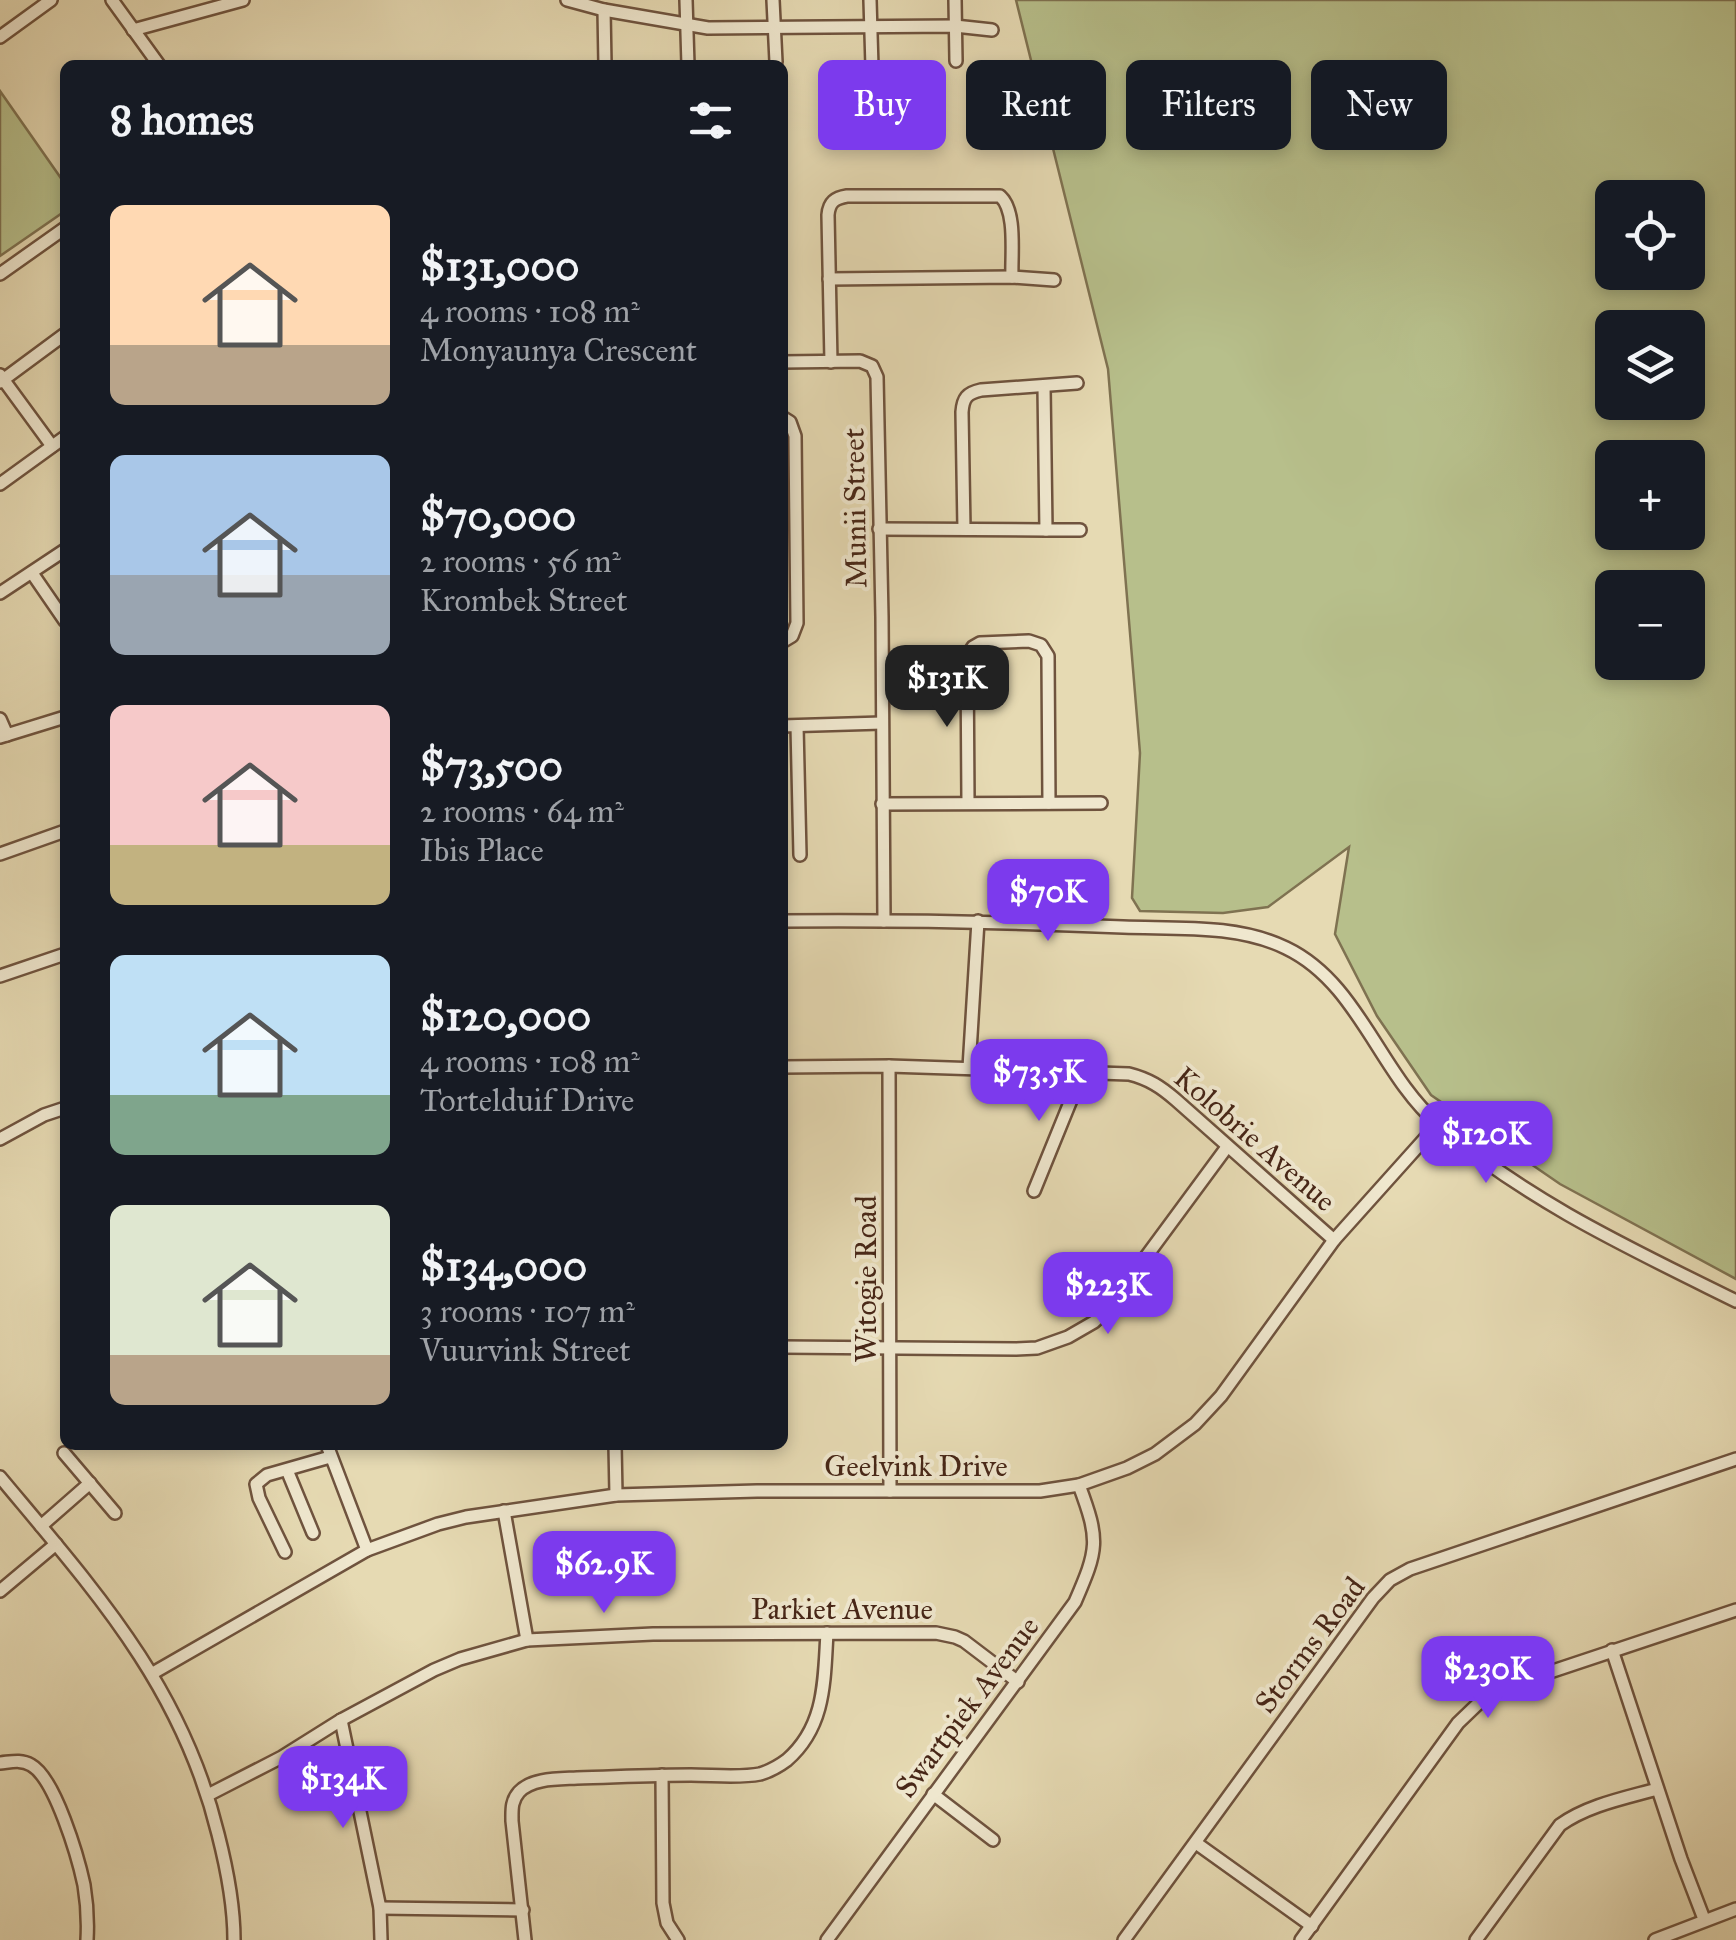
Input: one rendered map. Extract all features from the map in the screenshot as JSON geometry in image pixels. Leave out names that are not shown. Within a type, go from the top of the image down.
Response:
[{"type":"street","points":[[0,37],[52,0]]},
{"type":"street","points":[[112,0],[155,60]]},
{"type":"street","points":[[133,30],[243,0]]},
{"type":"street","points":[[567,0],[686,26],[725,29],[956,26],[992,30]]},
{"type":"street","points":[[686,0],[688,60]]},
{"type":"street","points":[[773,0],[776,60]]},
{"type":"street","points":[[870,0],[872,60]]},
{"type":"street","points":[[954,0],[956,60]]},
{"type":"street","points":[[604,10],[605,60]]},
{"type":"street","points":[[831,362],[828,215],[832,201],[847,196],[912,194],[1004,198],[1010,213],[1012,277]]},
{"type":"street","points":[[0,274],[60,232]]},
{"type":"street","points":[[829,279],[1054,280]]},
{"type":"street","points":[[52,446],[1,379],[60,338]]},
{"type":"street","name":"Munii Street","points":[[788,362],[865,362],[877,377],[884,921]]},
{"type":"street","points":[[964,529],[964,399],[981,390],[1077,383]]},
{"type":"street","points":[[1044,387],[1046,523]]},
{"type":"street","points":[[788,421],[794,431],[796,623],[788,637]]},
{"type":"street","points":[[0,484],[60,440]]},
{"type":"street","points":[[879,529],[964,529],[1046,523],[1080,530]]},
{"type":"street","points":[[0,593],[60,553]]},
{"type":"street","points":[[32,573],[60,614]]},
{"type":"street","points":[[968,803],[967,656],[980,643],[1029,641],[1044,647],[1048,656],[1048,803]]},
{"type":"street","points":[[0,719],[3,736],[60,718]]},
{"type":"street","points":[[788,726],[882,723]]},
{"type":"street","points":[[797,726],[800,855]]},
{"type":"street","points":[[882,804],[1101,803]]},
{"type":"street","points":[[788,806],[798,805]]},
{"type":"street","points":[[0,854],[60,833]]},
{"type":"street","points":[[788,921],[978,921],[1236,934],[1287,948],[1317,968],[1349,1005],[1409,1094],[1438,1124],[1540,1198],[1736,1301]]},
{"type":"street","points":[[969,1068],[978,921]]},
{"type":"street","points":[[0,976],[60,956]]},
{"type":"street","name":"Kolobrie Avenue","points":[[788,1067],[889,1066],[1130,1074],[1154,1082],[1334,1240]]},
{"type":"street","name":"Witogie Road","points":[[889,1066],[890,1491]]},
{"type":"street","points":[[1034,1191],[1082,1072]]},
{"type":"street","points":[[0,1139],[60,1110]]},
{"type":"street","name":"Geelvink Drive","points":[[153,1674],[367,1550],[438,1524],[616,1495],[740,1491],[1020,1492],[1079,1486],[1143,1461],[1195,1424],[1221,1396],[1334,1240],[1438,1124]]},
{"type":"street","points":[[788,1347],[1037,1348],[1081,1331],[1116,1300],[1227,1147]]},
{"type":"street","points":[[616,1450],[616,1495]]},
{"type":"street","points":[[286,1552],[259,1498],[258,1482],[328,1451],[367,1550]]},
{"type":"street","points":[[64,1453],[115,1513]]},
{"type":"street","name":"Storms Road","points":[[1124,1940],[1363,1612],[1398,1575],[1736,1459]]},
{"type":"street","points":[[287,1470],[313,1533]]},
{"type":"street","points":[[0,1477],[120,1625],[153,1674],[188,1740],[208,1794],[230,1884],[234,1940]]},
{"type":"street","points":[[41,1526],[90,1483]]},
{"type":"street","name":"Swartpiek Avenue","points":[[827,1940],[1075,1602],[1095,1538],[1079,1486]]},
{"type":"street","points":[[504,1511],[527,1640]]},
{"type":"street","points":[[0,1591],[56,1544]]},
{"type":"street","points":[[1302,1940],[1475,1704],[1505,1687],[1736,1610]]},
{"type":"street","points":[[525,1940],[512,1821],[515,1796],[542,1781],[761,1774],[777,1767],[805,1737],[822,1702],[827,1633]]},
{"type":"street","name":"Parkiet Avenue","points":[[208,1794],[282,1757],[434,1670],[527,1640],[653,1634],[945,1634],[964,1642],[1018,1682]]},
{"type":"street","points":[[1612,1650],[1704,1920]]},
{"type":"street","points":[[341,1720],[380,1908],[380,1940]]},
{"type":"street","points":[[0,1763],[28,1763],[41,1772],[54,1792],[83,1880],[87,1940]]},
{"type":"street","points":[[662,1775],[663,1904],[670,1930],[678,1940]]},
{"type":"street","points":[[1476,1940],[1560,1825],[1600,1806],[1657,1789]]},
{"type":"street","points":[[933,1794],[993,1840]]},
{"type":"street","points":[[1196,1843],[1312,1926]]},
{"type":"street","points":[[380,1908],[523,1910]]},
{"type":"street","points":[[1655,1940],[1736,1908]]},
{"type":"green space","points":[[1016,0],[1736,0],[1736,1279],[1560,1184],[1431,1095],[1377,1016],[1335,934],[1349,847],[1268,907],[1223,913],[1140,911],[1132,898],[1140,753],[1108,369],[1053,150],[1106,150],[1106,60],[1031,60]]},
{"type":"green space","points":[[0,91],[60,177],[60,214],[0,256]]}]
